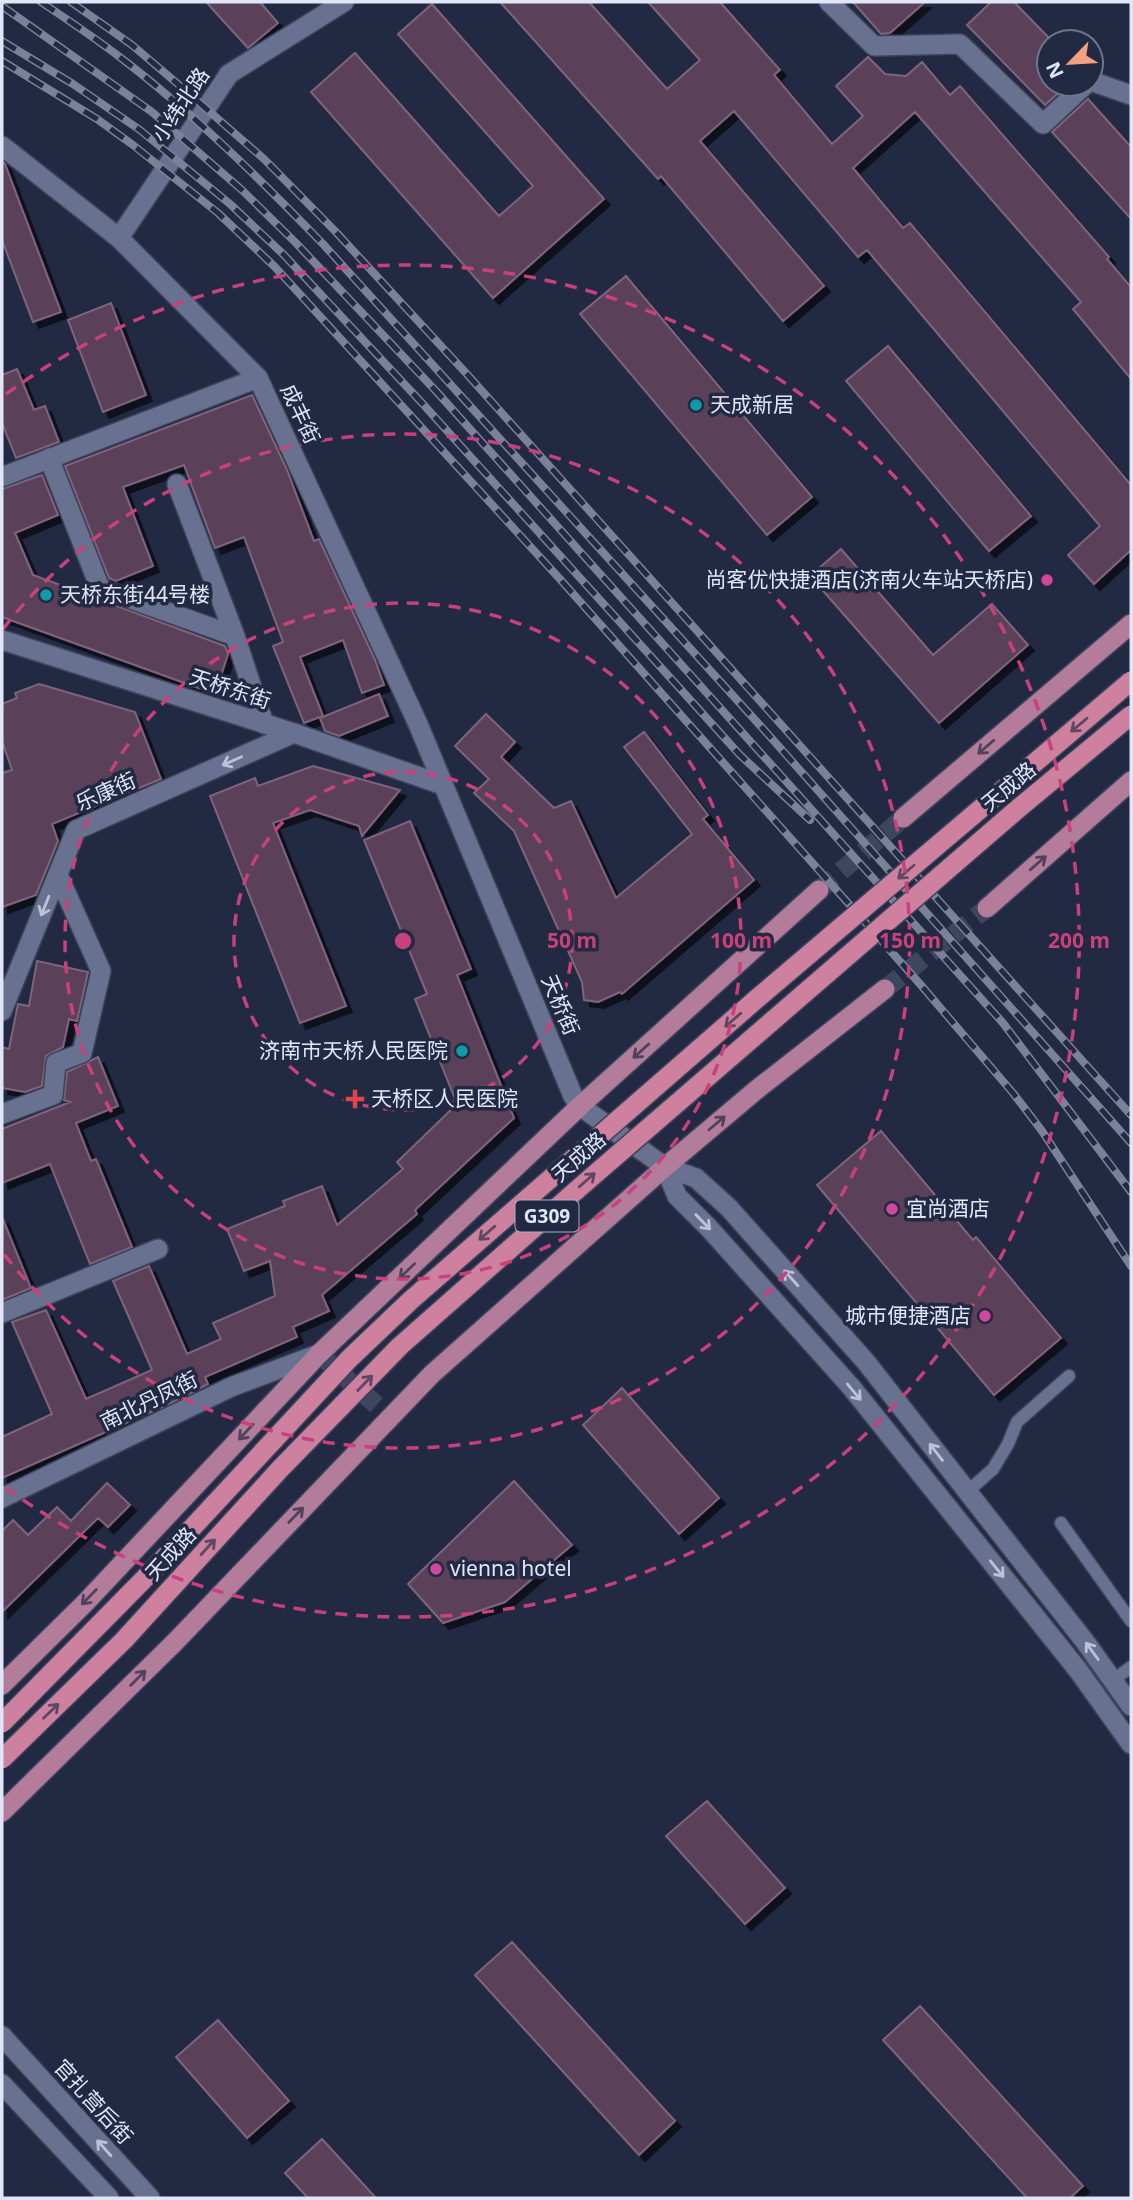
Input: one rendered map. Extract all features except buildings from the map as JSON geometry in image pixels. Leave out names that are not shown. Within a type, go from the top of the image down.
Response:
[{"type":"highway","name":"天成路","points":[[2,1723],[153,1570],[349,1359],[411,1300],[760,996],[1131,681]]},
{"type":"highway","name":"天成路","points":[[2,1759],[124,1640],[280,1469],[400,1346],[607,1163],[1020,807],[1131,715]]},
{"type":"main road","points":[[903,818],[1131,624]]},
{"type":"main road","points":[[987,908],[1131,781]]},
{"type":"main road","name":"天成路","points":[[2,1685],[86,1602],[320,1354],[580,1106],[819,890]]},
{"type":"main road","points":[[2,1812],[175,1642],[432,1374],[665,1167],[755,1091],[884,989]]},
{"type":"street","name":"小纬北路","points":[[119,238],[229,74],[344,2]]},
{"type":"street","points":[[830,2],[874,46],[960,44],[1043,124],[1071,98]]},
{"type":"street","points":[[1105,86],[1131,95]]},
{"type":"street","name":"成丰街","points":[[2,146],[119,238],[258,378],[443,785]]},
{"type":"street","points":[[2,477],[258,378]]},
{"type":"street","points":[[49,458],[100,588],[235,636]]},
{"type":"street","points":[[177,484],[235,636],[264,724]]},
{"type":"street","name":"天桥东街","points":[[2,640],[294,733],[443,785]]},
{"type":"street","name":"乐康街","points":[[2,1011],[76,831],[294,733]]},
{"type":"street","name":"天桥街","points":[[443,785],[573,1096],[580,1106],[665,1167]]},
{"type":"street","points":[[2,1114],[53,1095],[56,1063],[82,1053],[101,971],[58,875]]},
{"type":"street","points":[[665,1167],[696,1178],[729,1208],[866,1362],[1131,1706]]},
{"type":"street","points":[[665,1167],[677,1196],[852,1388],[1078,1670],[1131,1744]]},
{"type":"street","points":[[2,1313],[158,1249]]},
{"type":"street","name":"南北丹凤街","points":[[2,1498],[231,1387],[320,1354]]},
{"type":"street","name":"官扎营后街","points":[[2,2036],[150,2198]]},
{"type":"street","points":[[2,2084],[109,2198]]},
{"type":"lane","points":[[967,1492],[993,1469],[1017,1422],[1069,1376]]},
{"type":"lane","points":[[1061,1523],[1131,1621]]},
{"type":"lane","points":[[1113,1680],[1131,1667]]},
{"type":"tunnel","points":[[819,890],[903,818]]},
{"type":"tunnel","points":[[885,989],[987,908]]},
{"type":"tunnel","points":[[319,1354],[390,1417]]},
{"type":"railway","points":[[41,2],[111,51],[174,101],[250,171],[323,244],[766,732],[1131,1143]]},
{"type":"railway","points":[[71,2],[132,45],[179,85],[264,159],[335,231],[465,372],[1131,1115]]},
{"type":"railway","points":[[2,6],[152,112],[242,190],[296,243],[435,390],[1003,1023],[1131,1192]]},
{"type":"railway","points":[[2,41],[73,84],[140,130],[230,204],[284,255],[422,403],[740,755],[810,820]]},
{"type":"railway","points":[[2,61],[97,119],[133,145],[218,213],[275,267],[559,578],[920,984],[1042,1131],[1131,1266]]},
{"type":"place","name":"天成新居","points":[[696,405]]},
{"type":"place","name":"尚客优快捷酒店(济南火车站天桥店)","points":[[1047,580]]},
{"type":"place","name":"天桥东街44号楼","points":[[46,595]]},
{"type":"place","name":"济南市天桥人民医院","points":[[462,1051]]},
{"type":"place","name":"天桥区人民医院","points":[[355,1099]]},
{"type":"place","name":"宜尚酒店","points":[[892,1209]]},
{"type":"place","name":"城市便捷酒店","points":[[985,1316]]},
{"type":"place","name":"vienna hotel","points":[[436,1569]]}]
